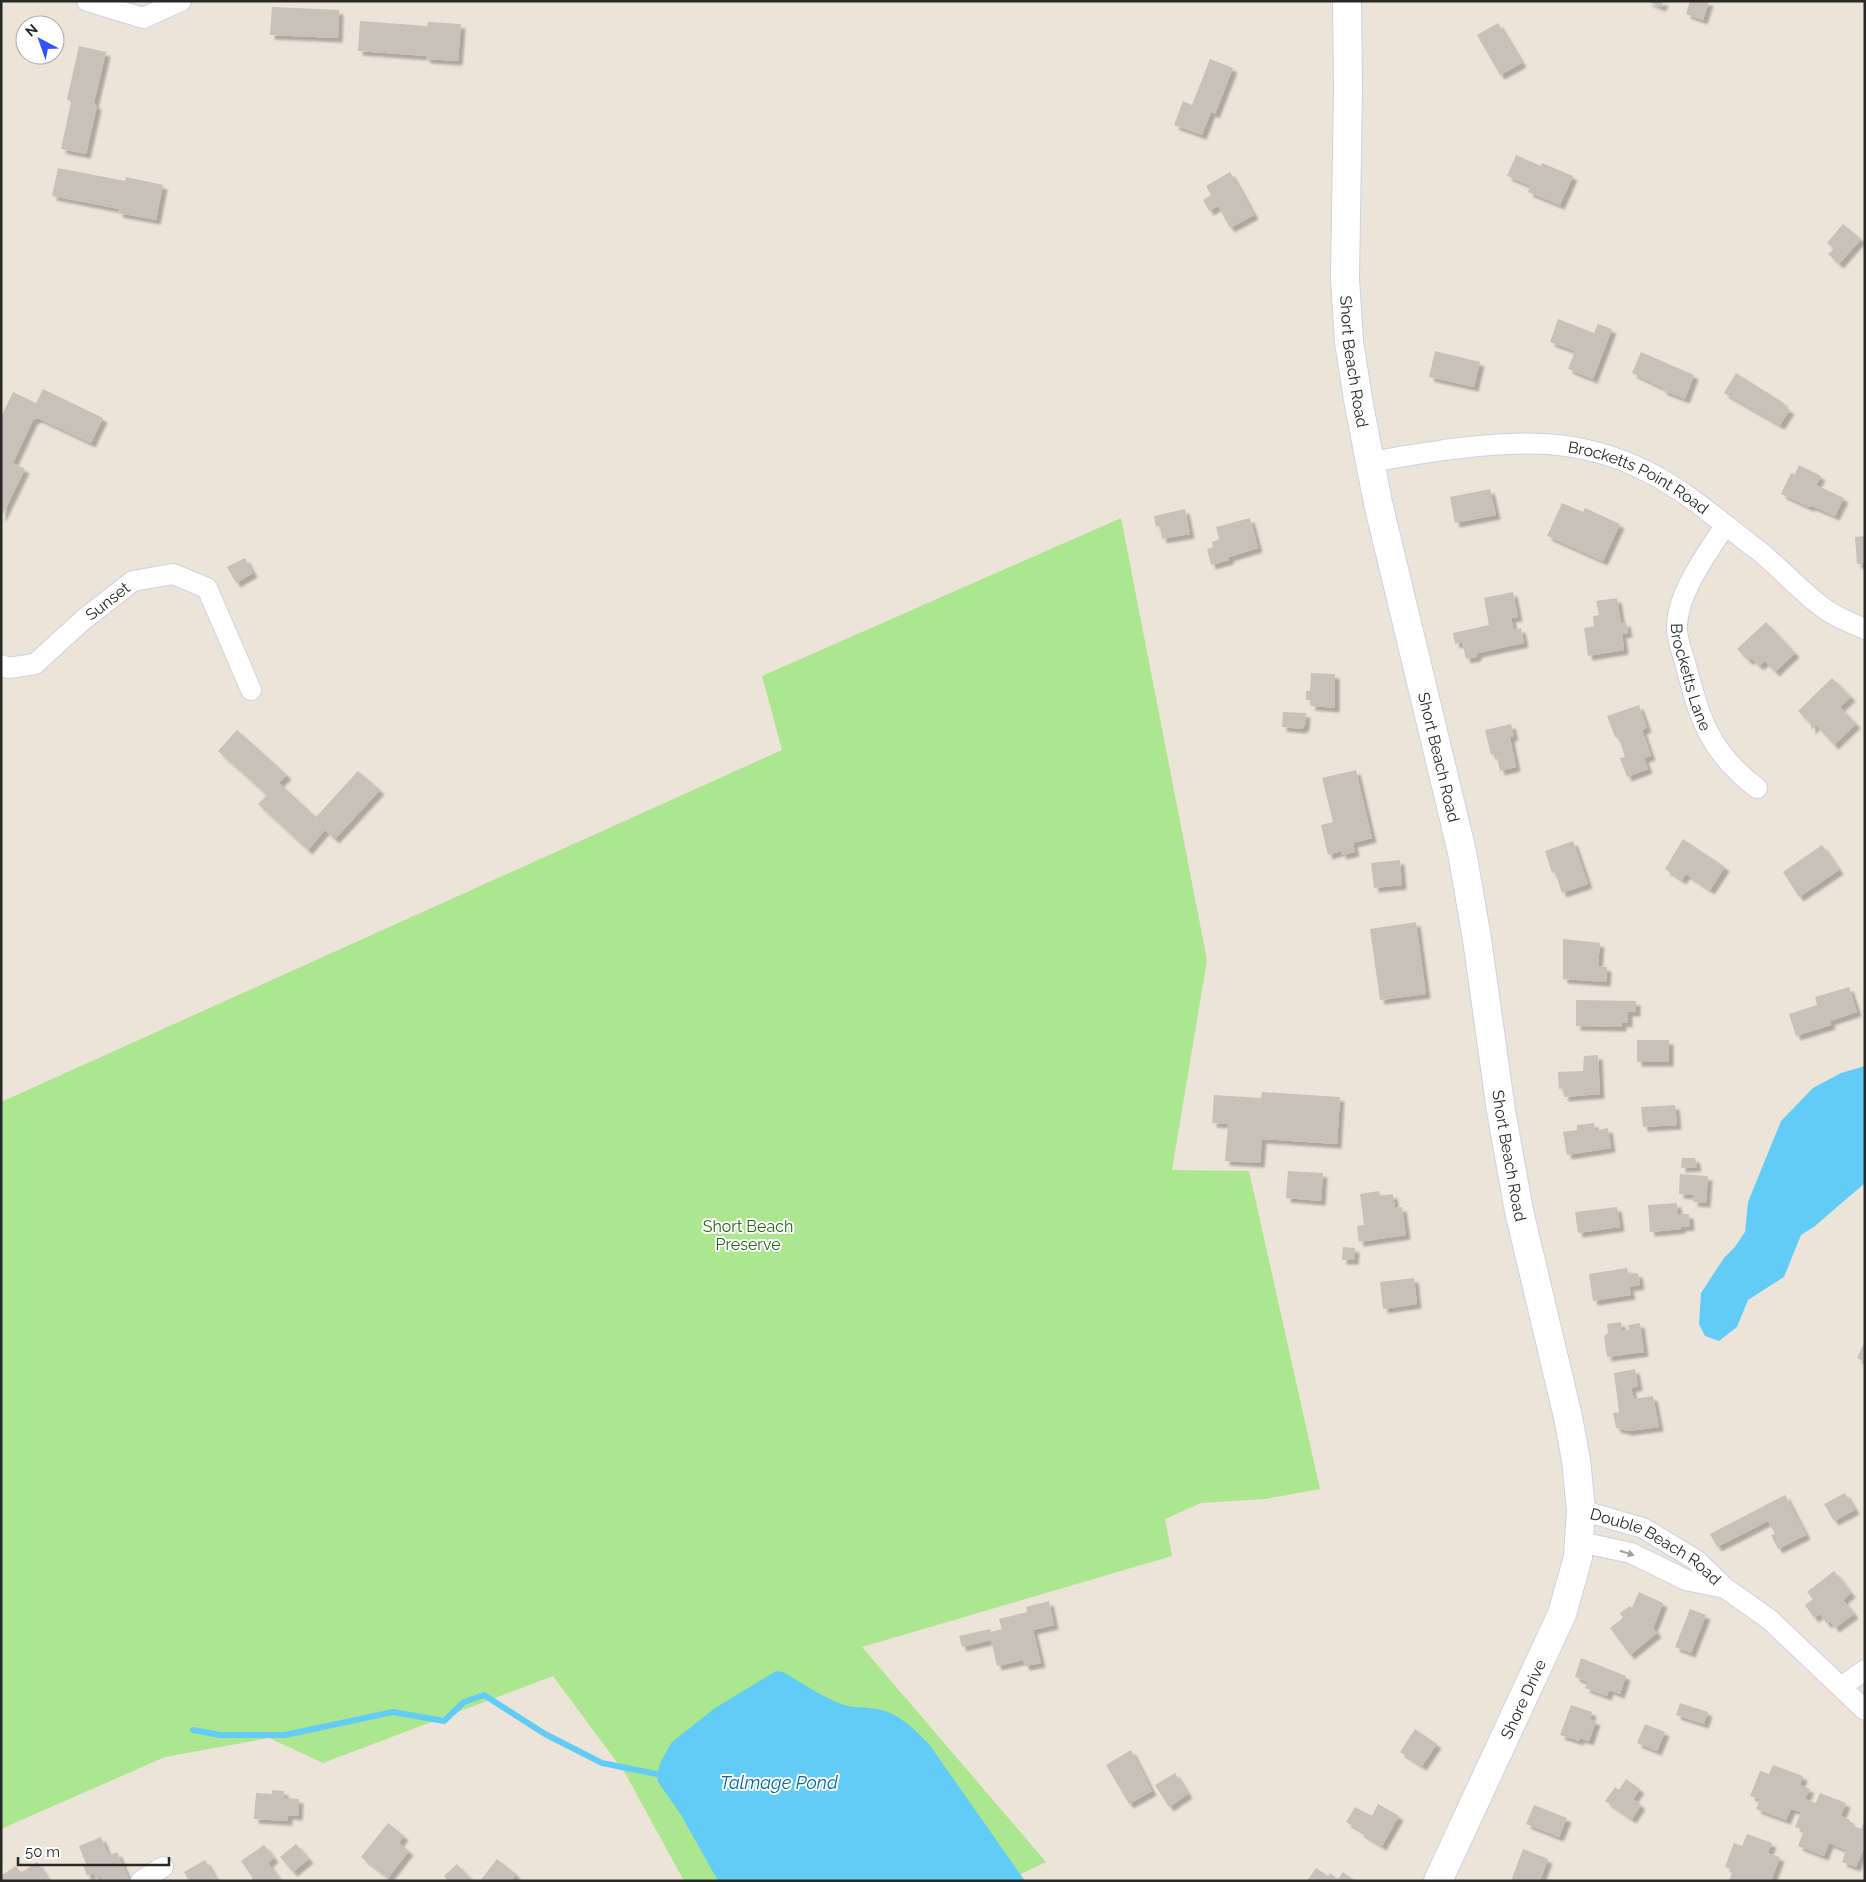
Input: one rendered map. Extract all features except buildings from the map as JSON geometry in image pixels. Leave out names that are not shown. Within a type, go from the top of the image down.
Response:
[{"type":"main road","name":"Short Beach Road","points":[[1347,1],[1348,86],[1345,279],[1349,342],[1369,463],[1462,852],[1477,939],[1502,1120],[1519,1211],[1568,1417],[1576,1460],[1581,1510]]},
{"type":"main road","name":"Shore Drive","points":[[1438,1881],[1562,1614],[1572,1584],[1580,1542],[1581,1510]]},
{"type":"street","points":[[87,1],[143,18],[181,1]]},
{"type":"street","name":"Brocketts Point Road","points":[[1369,463],[1396,456],[1485,444],[1526,441],[1570,446],[1615,458],[1647,471],[1683,492],[1760,552],[1830,612],[1865,629]]},
{"type":"street","name":"Brocketts Lane","points":[[1725,526],[1702,561],[1684,594],[1676,629],[1692,692],[1711,741],[1735,772],[1757,788]]},
{"type":"street","name":"Sunset","points":[[1,665],[8,668],[35,664],[83,620],[133,581],[173,574],[207,588],[252,690]]},
{"type":"street","name":"Double Beach Road","points":[[1581,1510],[1643,1528],[1696,1560],[1725,1588],[1769,1619],[1865,1710]]},
{"type":"street","name":"Double Beach Road","points":[[1580,1542],[1631,1553],[1686,1580],[1725,1588]]},
{"type":"street","points":[[1841,1687],[1865,1670]]},
{"type":"street","points":[[141,1881],[163,1867]]},
{"type":"green space","name":"Short Beach Preserve","points":[[1121,518],[1207,960],[1172,1170],[1249,1171],[1320,1489],[1265,1499],[1201,1503],[1165,1519],[1172,1556],[862,1647],[1046,1862],[1007,1881],[684,1881],[625,1773],[553,1676],[323,1763],[269,1738],[165,1757],[1,1829],[1,1102],[782,750],[762,676]]},
{"type":"water","points":[[1865,1066],[1865,1183],[1815,1226],[1801,1235],[1784,1277],[1748,1300],[1737,1327],[1719,1341],[1705,1336],[1699,1324],[1701,1293],[1724,1258],[1745,1232],[1748,1202],[1781,1121],[1813,1088],[1841,1073]]},
{"type":"water","name":"Talmage Pond","points":[[776,1671],[783,1672],[836,1702],[851,1707],[871,1708],[888,1712],[910,1725],[929,1744],[1025,1881],[718,1881],[681,1815],[658,1782],[657,1774],[661,1761],[672,1742],[715,1708]]},
{"type":"waterway","points":[[193,1730],[220,1735],[285,1735],[393,1712],[444,1721],[464,1702],[484,1695],[545,1734],[602,1763],[657,1774]]}]
